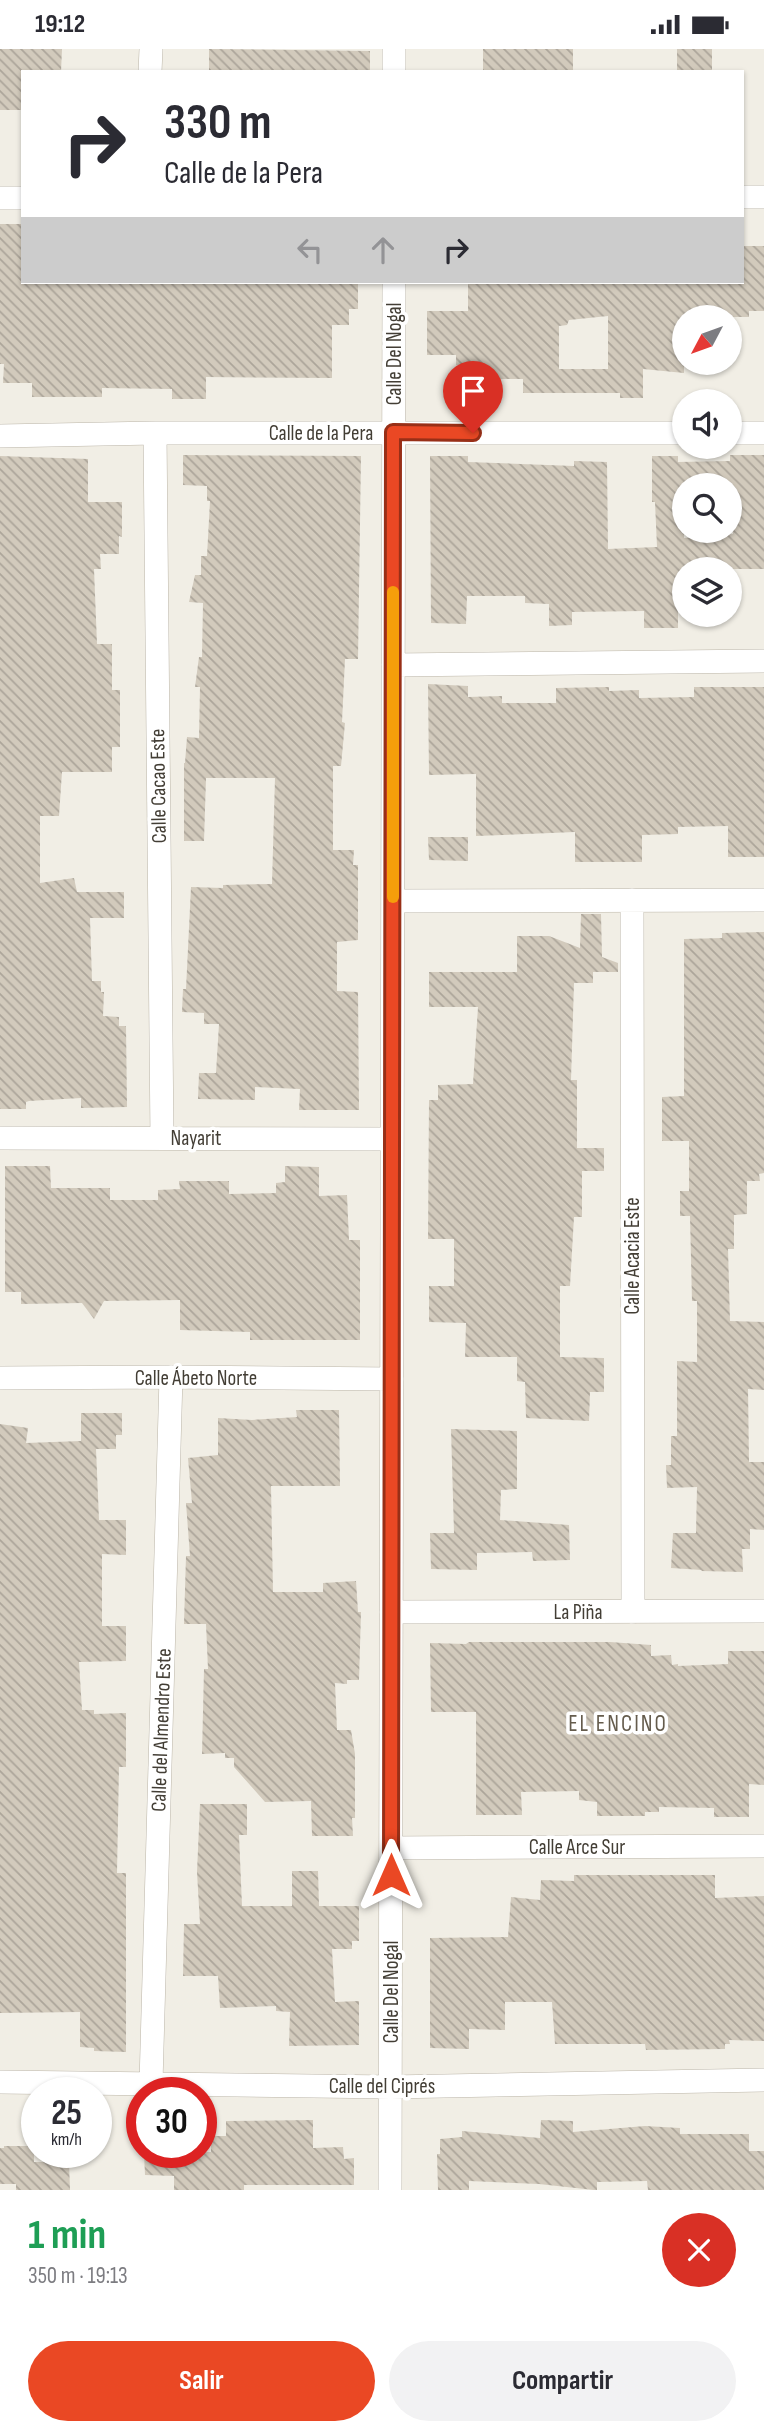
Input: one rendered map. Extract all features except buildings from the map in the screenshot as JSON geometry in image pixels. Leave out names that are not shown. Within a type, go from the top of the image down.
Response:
[{"type":"street","points":[[150,70],[151,49]]},
{"type":"street","points":[[394,49],[394,70]]},
{"type":"street","points":[[744,197],[764,197]]},
{"type":"street","points":[[0,198],[21,198]]},
{"type":"street","name":"Calle Del Nogal","points":[[390,2190],[394,284]]},
{"type":"street","name":"Calle de la Pera","points":[[0,436],[155,433],[672,433]]},
{"type":"street","name":"Calle Cacao Este","points":[[155,433],[162,1138]]},
{"type":"street","points":[[742,433],[764,433]]},
{"type":"street","points":[[393,665],[764,661]]},
{"type":"street","name":"Calle Acacia Este","points":[[632,900],[633,1612]]},
{"type":"street","points":[[393,901],[764,900]]},
{"type":"street","name":"Nayarit","points":[[0,1138],[392,1139]]},
{"type":"street","name":"Calle del Almendro Este","points":[[151,2077],[171,1377]]},
{"type":"street","name":"Calle Ábeto Norte","points":[[0,1378],[392,1380]]},
{"type":"street","name":"La Piña","points":[[391,1612],[764,1611]]},
{"type":"street","name":"Calle Arce Sur","points":[[391,1848],[764,1846]]},
{"type":"street","name":"Calle del Ciprés","points":[[217,2084],[391,2087],[764,2080]]},
{"type":"street","name":"Calle del Ciprés","points":[[0,2083],[126,2083]]},
{"type":"slow traffic","points":[[393,592],[393,897]]},
{"type":"district","name":"EL ENCINO","points":[[618,1723]]},
{"type":"route","points":[[391,1875],[393,432],[473,433]]}]
